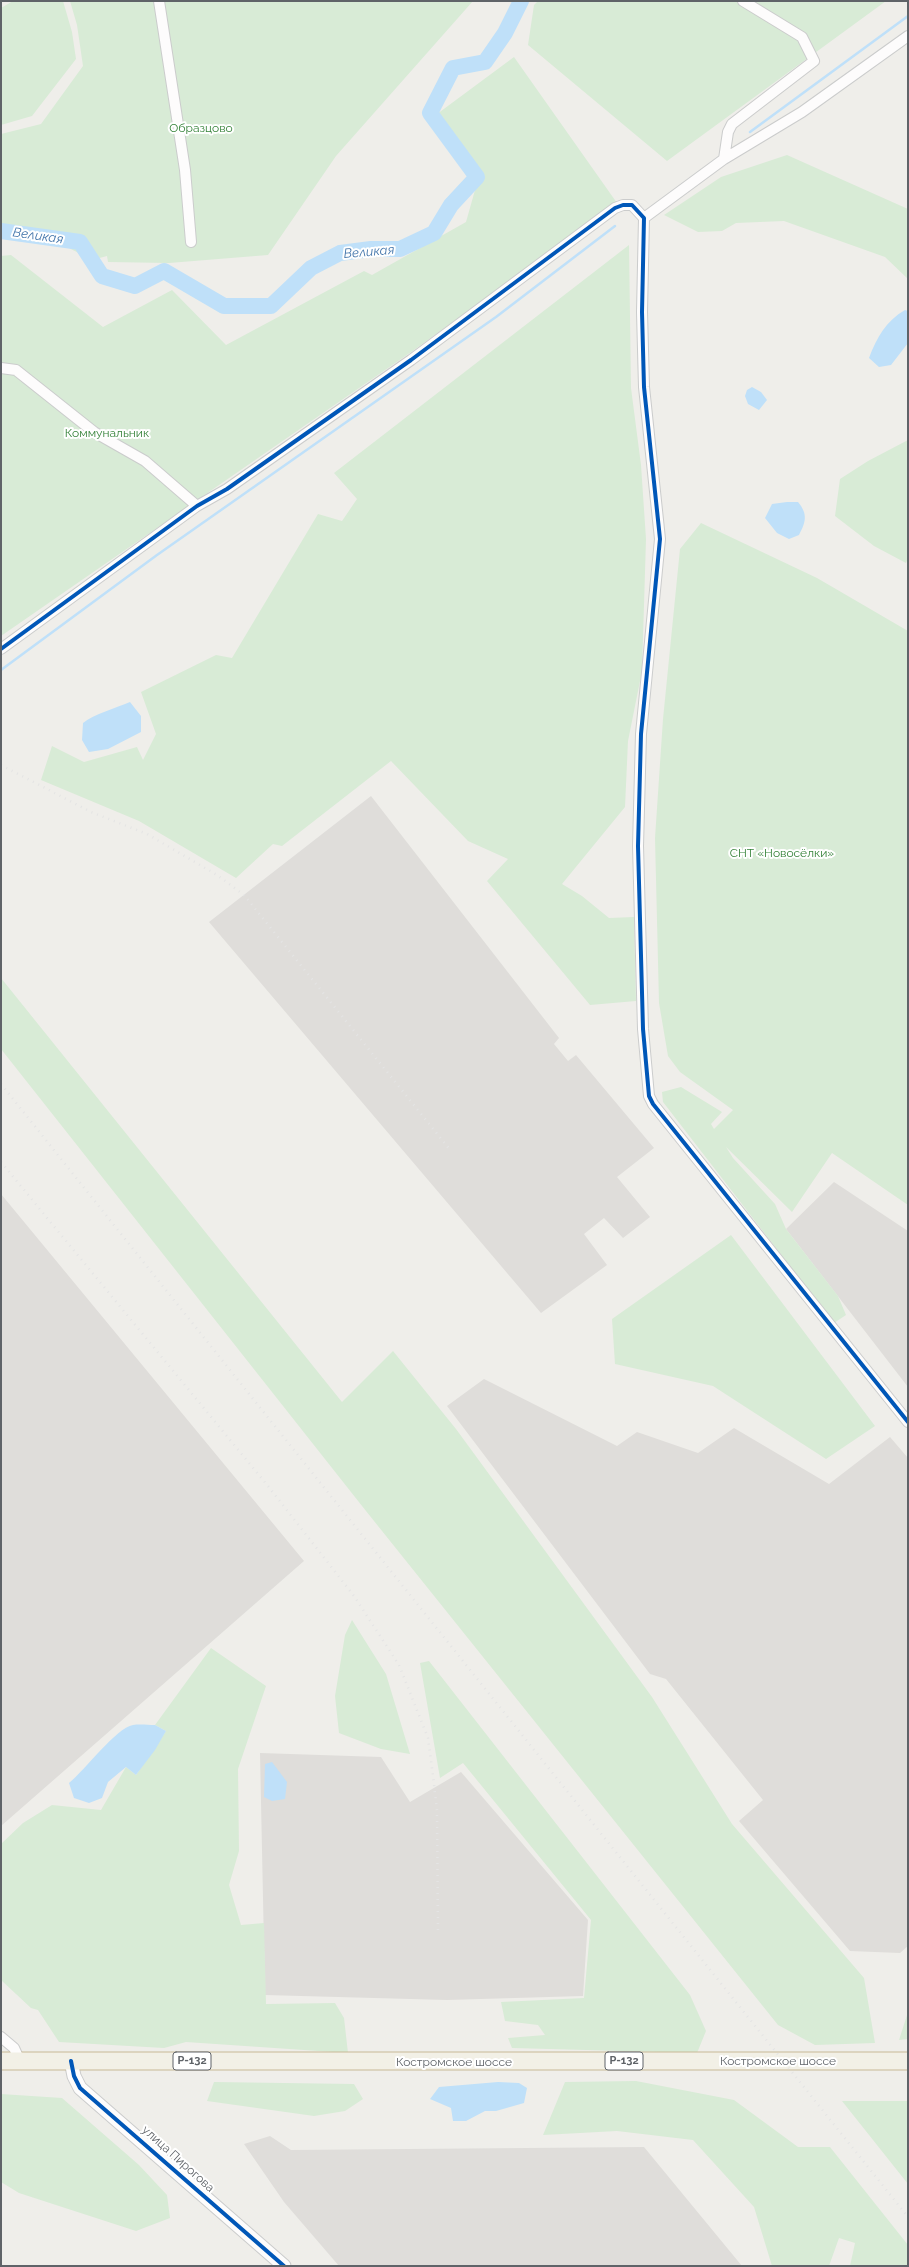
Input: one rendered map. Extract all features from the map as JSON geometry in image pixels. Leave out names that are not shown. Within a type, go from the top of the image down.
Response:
[{"type":"highway","name":"Костромское шоссе","points":[[1,2061],[452,2063],[908,2061]]},
{"type":"street","points":[[159,1],[185,170],[191,242]]},
{"type":"street","points":[[724,159],[728,132],[732,124],[814,60],[802,37],[743,1]]},
{"type":"street","points":[[644,218],[724,159],[802,112],[908,36]]},
{"type":"street","points":[[1,649],[197,506],[227,489],[410,360],[615,208],[623,205],[632,205],[644,218],[642,312],[644,387],[660,539],[641,734],[638,846],[643,1029],[650,1096],[653,1104],[908,1422]]},
{"type":"street","points":[[1,368],[16,370],[94,432],[145,461],[197,506]]},
{"type":"street","points":[[1,2037],[14,2048],[20,2061]]},
{"type":"street","name":"улица Пирогова","points":[[71,2061],[74,2076],[80,2088],[284,2266]]},
{"type":"shaded area","points":[[371,796],[559,1038],[554,1044],[568,1061],[576,1055],[654,1148],[617,1177],[650,1217],[623,1238],[604,1218],[584,1234],[607,1265],[541,1313],[209,922]]},
{"type":"shaded area","points":[[834,1182],[908,1231],[908,1387],[786,1229]]},
{"type":"shaded area","points":[[1,1194],[304,1561],[1,1826]]},
{"type":"shaded area","points":[[484,1379],[617,1446],[637,1432],[698,1453],[734,1428],[829,1484],[890,1437],[908,1458],[908,1946],[900,1953],[850,1951],[739,1821],[763,1800],[666,1679],[650,1674],[447,1406]]},
{"type":"shaded area","points":[[260,1753],[381,1757],[410,1802],[461,1772],[588,1920],[583,1996],[447,2000],[265,1995]]},
{"type":"shaded area","points":[[270,2136],[291,2150],[644,2147],[742,2266],[339,2266],[284,2202],[244,2144]]},
{"type":"green space","points":[[13,1],[63,1],[72,32],[76,59],[32,116],[1,125],[1,8]]},
{"type":"green space","name":"Образцово","points":[[70,1],[473,1],[336,156],[268,255],[169,263],[108,262],[107,256],[92,260],[67,247],[1,224],[1,134],[41,124],[83,66],[77,25]]},
{"type":"green space","points":[[538,1],[886,1],[667,161],[528,45],[534,5]]},
{"type":"green space","name":"Коммунальник","points":[[514,57],[617,203],[414,350],[1,636],[1,256],[11,255],[103,327],[172,290],[226,345],[364,271],[372,275],[466,222],[477,183],[433,117]]},
{"type":"green space","points":[[787,155],[908,209],[908,279],[885,257],[784,221],[736,223],[722,231],[698,232],[664,215],[721,177]]},
{"type":"green space","points":[[629,245],[631,388],[641,465],[646,539],[642,671],[628,741],[625,807],[562,884],[582,896],[609,918],[634,917],[636,1001],[590,1005],[487,881],[508,859],[468,841],[391,761],[282,846],[273,844],[236,878],[139,821],[41,780],[52,746],[84,762],[137,747],[143,760],[156,734],[141,692],[216,655],[232,658],[318,514],[342,521],[357,499],[334,473]]},
{"type":"green space","points":[[908,440],[908,558],[906,563],[874,546],[835,516],[840,479],[868,461]]},
{"type":"green space","name":"СНТ «Новосёлки»","points":[[701,523],[817,578],[908,631],[908,1205],[832,1153],[792,1212],[726,1147],[733,1158],[775,1204],[786,1229],[838,1296],[846,1315],[834,1323],[663,1102],[662,1092],[681,1087],[722,1112],[711,1124],[714,1129],[733,1110],[680,1072],[668,1056],[659,1003],[655,838],[663,719],[680,549]]},
{"type":"green space","points":[[1,978],[342,1402],[393,1351],[456,1429],[652,1697],[732,1824],[864,1978],[875,2043],[815,2045],[778,2025],[366,1511],[1,1049]]},
{"type":"green space","points":[[731,1235],[875,1426],[826,1459],[713,1386],[615,1364],[612,1319]]},
{"type":"green space","points":[[352,1620],[386,1674],[410,1754],[381,1749],[339,1733],[335,1696],[345,1635]]},
{"type":"green space","points":[[211,1648],[266,1686],[238,1769],[239,1851],[229,1885],[241,1925],[264,1923],[266,2004],[335,2003],[344,2018],[348,2053],[186,2042],[164,2048],[59,2042],[38,2010],[31,2008],[1,1980],[1,1844],[23,1823],[52,1805],[101,1810],[126,1767],[136,1775],[166,1731],[155,1725]]},
{"type":"green space","points":[[429,1661],[690,1995],[706,2031],[697,2053],[512,2048],[508,2038],[545,2035],[538,2025],[505,2021],[501,2002],[584,1998],[591,1920],[463,1763],[440,1778],[420,1663]]},
{"type":"green space","points":[[908,2012],[908,2039],[899,2040]]},
{"type":"green space","points":[[636,2081],[734,2100],[798,2147],[830,2147],[908,2245],[908,2266],[850,2266],[855,2243],[839,2238],[829,2266],[772,2266],[754,2207],[693,2140],[617,2131],[543,2135],[565,2082]]},
{"type":"green space","points":[[214,2082],[354,2084],[363,2099],[345,2111],[314,2116],[207,2101]]},
{"type":"green space","points":[[1,2094],[62,2098],[139,2165],[167,2195],[170,2218],[136,2231],[19,2193],[1,2182]]},
{"type":"green space","points":[[842,2101],[908,2101],[908,2184]]},
{"type":"water","points":[[905,310],[908,311],[908,343],[891,365],[879,367],[869,358],[875,343],[887,324]]},
{"type":"water","points":[[752,387],[761,392],[767,400],[759,410],[748,404],[745,396],[747,390]]},
{"type":"water","points":[[798,502],[805,514],[803,526],[799,535],[789,539],[777,533],[765,518],[772,504]]},
{"type":"water","points":[[130,702],[141,716],[141,732],[108,749],[89,752],[82,740],[83,723],[99,714]]},
{"type":"water","points":[[133,1725],[155,1725],[166,1731],[155,1750],[136,1775],[126,1767],[108,1782],[102,1798],[89,1803],[74,1798],[69,1783],[109,1741],[126,1728]]},
{"type":"water","points":[[272,1762],[287,1782],[285,1799],[272,1801],[264,1797],[265,1764]]},
{"type":"water","points":[[498,2082],[519,2083],[527,2088],[524,2103],[496,2111],[485,2111],[466,2121],[453,2121],[451,2108],[430,2099],[439,2087]]},
{"type":"waterway","name":"Великая","points":[[1,231],[80,242],[102,276],[135,286],[164,271],[224,306],[271,306],[311,268],[340,253],[371,249],[400,249],[434,233],[451,205],[477,177],[430,113],[453,68],[485,62],[505,33],[521,1]]},
{"type":"waterway","points":[[750,132],[908,16]]},
{"type":"waterway","points":[[1,670],[157,555],[496,317],[615,226]]},
{"type":"railway","points":[[1,765],[91,812],[147,834],[217,875],[244,895],[451,1151]]},
{"type":"railway","points":[[1,1084],[908,2217]]},
{"type":"railway","points":[[1,1162],[268,1486],[354,1596],[399,1665],[428,1738],[437,1810],[438,1931]]},
{"type":"cycle path","points":[[1,649],[197,506],[227,489],[411,360],[615,208],[623,205],[632,205],[644,218],[642,312],[644,387],[660,539],[641,734],[638,846],[643,1029],[649,1096],[653,1104],[908,1422]]},
{"type":"cycle path","points":[[71,2061],[74,2076],[80,2088],[284,2266]]}]
